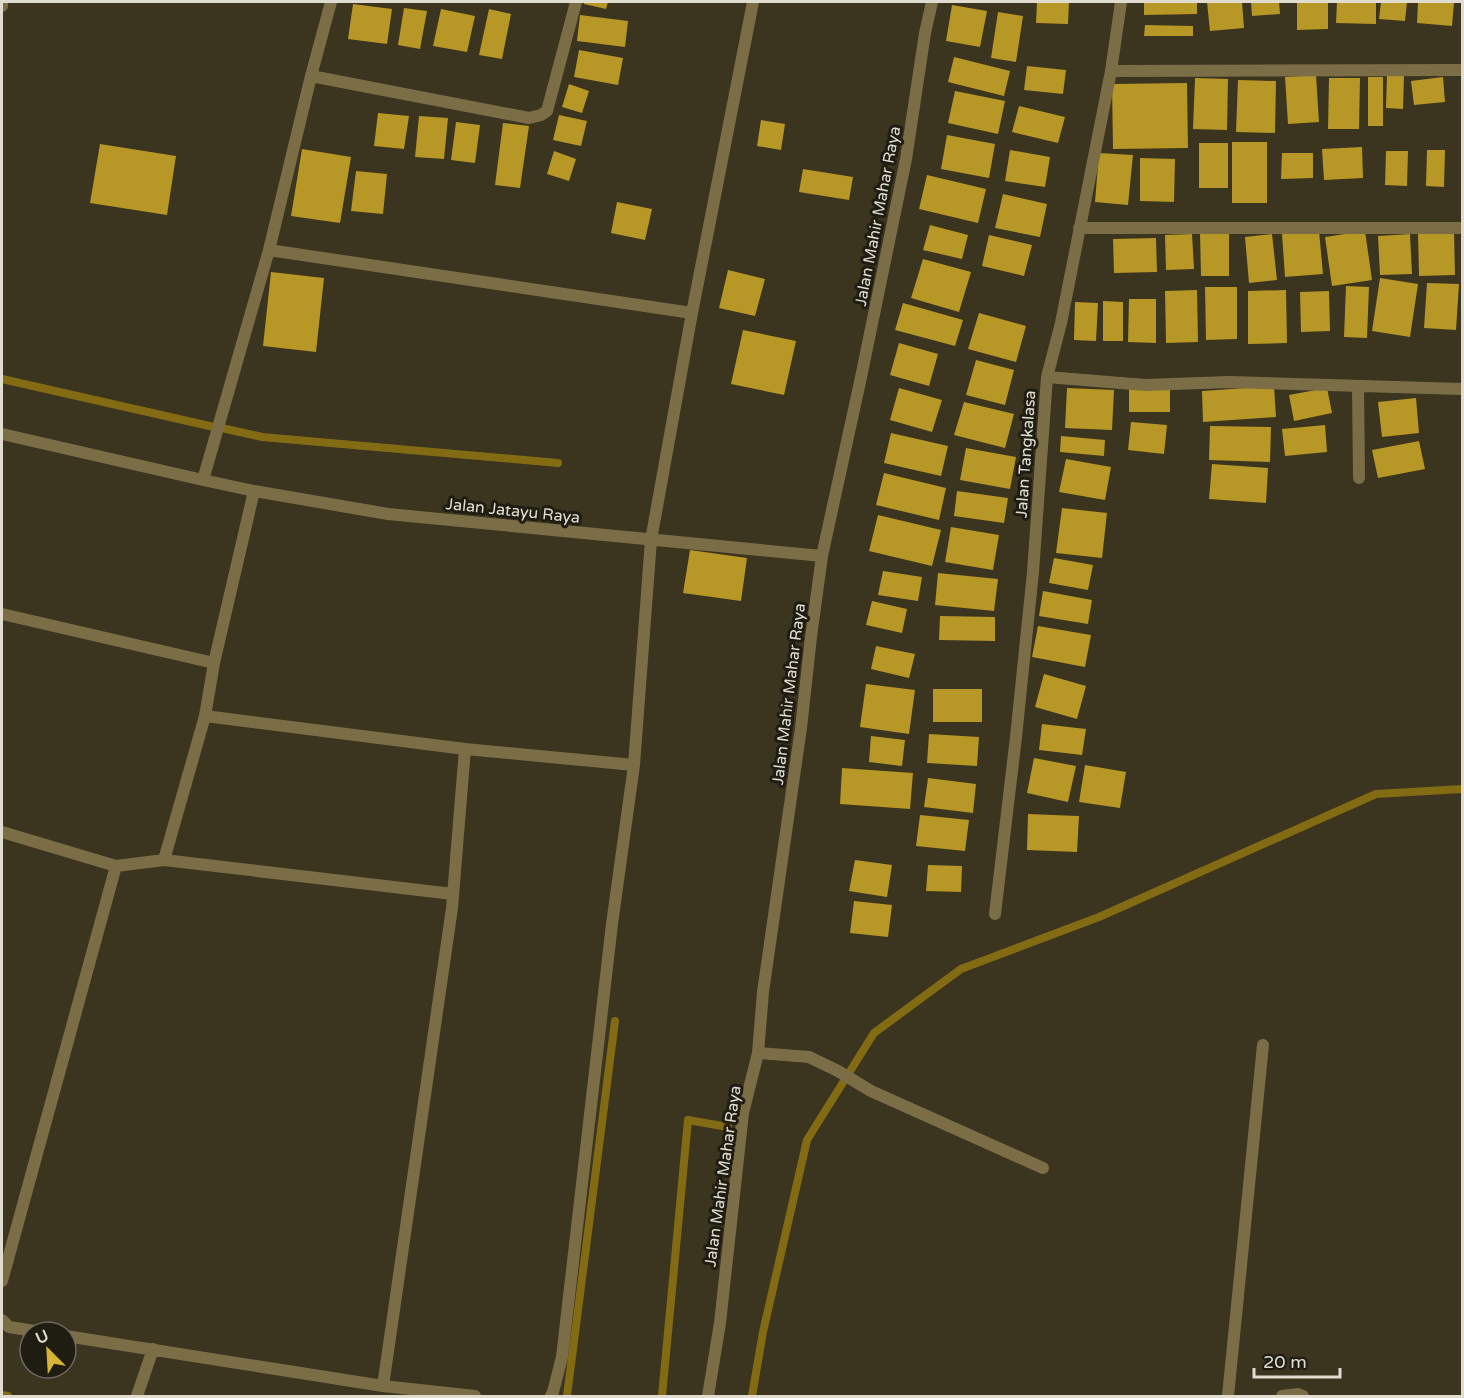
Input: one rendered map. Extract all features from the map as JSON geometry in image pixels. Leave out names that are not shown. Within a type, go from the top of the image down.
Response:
[{"type":"street","points":[[203,480],[269,250],[331,2]]},
{"type":"street","points":[[311,76],[528,118],[537,116],[547,111],[576,2]]},
{"type":"street","points":[[551,1396],[562,1357],[612,924],[634,765],[651,540],[692,312],[753,2]]},
{"type":"street","name":"Jalan Mahir Mahar Raya","points":[[708,1396],[720,1323],[743,1113],[758,1053],[764,992],[801,728],[822,556],[906,159],[925,33],[932,2]]},
{"type":"street","name":"Jalan Tangkalasa","points":[[995,914],[1030,595],[1047,377],[1061,324],[1111,71],[1121,2]]},
{"type":"street","points":[[1111,71],[1462,70]]},
{"type":"street","points":[[1079,228],[1462,228]]},
{"type":"street","points":[[269,250],[692,312]]},
{"type":"street","points":[[1047,377],[1146,385],[1228,382],[1462,388]]},
{"type":"street","points":[[1358,386],[1359,478]]},
{"type":"street","name":"Jalan Jatayu Raya","points":[[2,434],[254,491],[388,514],[822,556]]},
{"type":"street","points":[[164,860],[206,716],[214,663],[254,491]]},
{"type":"street","points":[[2,614],[214,663]]},
{"type":"street","points":[[206,716],[465,748],[634,765]]},
{"type":"street","points":[[383,1386],[453,894],[465,748]]},
{"type":"street","points":[[2,832],[116,866],[164,860],[453,894]]},
{"type":"street","points":[[2,1281],[116,866]]},
{"type":"street","points":[[1228,1396],[1263,1045]]},
{"type":"street","points":[[758,1053],[809,1057],[871,1090],[1042,1168]]},
{"type":"street","points":[[2,1320],[9,1327],[18,1328]]},
{"type":"street","points":[[78,1338],[383,1386],[475,1396]]},
{"type":"street","points":[[137,1396],[153,1349]]},
{"type":"street","points":[[1282,1396],[1294,1394],[1303,1396]]},
{"type":"building","points":[[584,2],[608,2],[606,9],[584,4]]},
{"type":"building","points":[[1037,2],[1069,2],[1068,24],[1036,23]]},
{"type":"building","points":[[1144,2],[1197,2],[1197,14],[1144,15]]},
{"type":"building","points":[[1207,2],[1242,2],[1244,28],[1210,31]]},
{"type":"building","points":[[1251,2],[1279,2],[1280,14],[1252,16]]},
{"type":"building","points":[[1297,2],[1328,2],[1328,29],[1297,30]]},
{"type":"building","points":[[1337,2],[1376,2],[1376,24],[1336,23]]},
{"type":"building","points":[[1381,2],[1407,2],[1405,21],[1379,19]]},
{"type":"building","points":[[1418,2],[1454,2],[1452,26],[1417,23]]},
{"type":"building","points":[[353,4],[392,9],[387,44],[348,39]]},
{"type":"building","points":[[952,5],[987,11],[980,47],[946,41]]},
{"type":"building","points":[[404,8],[427,11],[420,49],[398,45]]},
{"type":"building","points":[[441,9],[475,16],[467,52],[433,46]]},
{"type":"building","points":[[489,9],[511,14],[502,59],[479,55]]},
{"type":"building","points":[[998,12],[1023,16],[1016,62],[991,58]]},
{"type":"building","points":[[580,15],[628,21],[625,47],[577,41]]},
{"type":"building","points":[[1145,25],[1193,26],[1193,36],[1144,36]]},
{"type":"building","points":[[579,50],[623,58],[618,85],[574,77]]},
{"type":"building","points":[[954,57],[1010,71],[1004,96],[948,82]]},
{"type":"building","points":[[1027,66],[1066,70],[1063,94],[1024,90]]},
{"type":"building","points":[[1387,74],[1404,74],[1403,109],[1386,108]]},
{"type":"building","points":[[1316,75],[1319,122],[1288,124],[1285,77]]},
{"type":"building","points":[[1368,77],[1383,77],[1383,126],[1368,126]]},
{"type":"building","points":[[1443,77],[1445,102],[1414,105],[1411,81]]},
{"type":"building","points":[[1195,78],[1228,79],[1227,130],[1193,129]]},
{"type":"building","points":[[1329,78],[1360,78],[1359,129],[1328,129]]},
{"type":"building","points":[[1238,80],[1276,81],[1275,133],[1236,132]]},
{"type":"building","points":[[1187,83],[1188,148],[1113,149],[1112,84]]},
{"type":"building","points":[[569,84],[589,91],[582,113],[562,107]]},
{"type":"building","points":[[955,91],[1005,101],[998,134],[948,123]]},
{"type":"building","points":[[1019,106],[1065,117],[1058,143],[1012,132]]},
{"type":"building","points":[[378,113],[409,116],[404,149],[374,146]]},
{"type":"building","points":[[559,115],[587,121],[581,146],[553,140]]},
{"type":"building","points":[[419,116],[448,118],[444,159],[415,157]]},
{"type":"building","points":[[761,120],[785,124],[781,150],[757,146]]},
{"type":"building","points":[[456,122],[480,125],[475,163],[451,160]]},
{"type":"building","points":[[503,123],[529,126],[520,188],[495,185]]},
{"type":"building","points":[[947,135],[995,144],[989,178],[941,169]]},
{"type":"building","points":[[1232,142],[1267,142],[1267,203],[1232,203]]},
{"type":"building","points":[[1199,143],[1228,143],[1228,188],[1199,188]]},
{"type":"building","points":[[100,144],[176,156],[167,215],[90,203]]},
{"type":"building","points":[[1362,147],[1363,178],[1324,180],[1322,149]]},
{"type":"building","points":[[302,149],[351,157],[340,223],[291,216]]},
{"type":"building","points":[[1010,150],[1050,157],[1045,187],[1005,181]]},
{"type":"building","points":[[1427,150],[1445,150],[1444,187],[1426,186]]},
{"type":"building","points":[[554,151],[576,159],[569,181],[547,174]]},
{"type":"building","points":[[1386,151],[1408,151],[1407,186],[1385,185]]},
{"type":"building","points":[[1099,153],[1133,155],[1128,205],[1095,202]]},
{"type":"building","points":[[1282,153],[1313,153],[1313,178],[1281,179]]},
{"type":"building","points":[[1140,158],[1175,159],[1174,202],[1140,201]]},
{"type":"building","points":[[803,169],[853,177],[849,200],[799,192]]},
{"type":"building","points":[[356,171],[387,174],[383,214],[351,211]]},
{"type":"building","points":[[927,175],[986,189],[978,223],[919,209]]},
{"type":"building","points":[[1003,194],[1047,204],[1040,237],[995,228]]},
{"type":"building","points":[[617,202],[652,209],[645,240],[611,233]]},
{"type":"building","points":[[930,225],[968,235],[962,259],[923,250]]},
{"type":"building","points":[[1454,230],[1455,275],[1419,276],[1418,232]]},
{"type":"building","points":[[1319,231],[1323,274],[1285,277],[1282,234]]},
{"type":"building","points":[[1365,231],[1372,280],[1332,286],[1325,237]]},
{"type":"building","points":[[1229,232],[1229,276],[1201,276],[1200,233]]},
{"type":"building","points":[[1192,234],[1194,269],[1166,270],[1165,235]]},
{"type":"building","points":[[1272,234],[1277,280],[1249,283],[1245,237]]},
{"type":"building","points":[[1410,234],[1412,274],[1380,275],[1378,236]]},
{"type":"building","points":[[989,235],[1032,245],[1024,276],[982,266]]},
{"type":"building","points":[[1156,238],[1157,272],[1114,273],[1113,239]]},
{"type":"building","points":[[923,259],[971,272],[959,312],[911,298]]},
{"type":"building","points":[[728,270],[765,279],[755,316],[719,308]]},
{"type":"building","points":[[271,272],[324,278],[316,352],[263,346]]},
{"type":"building","points":[[1380,278],[1418,284],[1410,337],[1372,331]]},
{"type":"building","points":[[1427,283],[1459,284],[1456,330],[1424,328]]},
{"type":"building","points":[[1346,286],[1369,287],[1367,338],[1344,337]]},
{"type":"building","points":[[1205,287],[1237,287],[1237,339],[1206,340]]},
{"type":"building","points":[[1197,290],[1198,342],[1166,343],[1165,291]]},
{"type":"building","points":[[1286,290],[1287,343],[1248,344],[1248,291]]},
{"type":"building","points":[[1329,291],[1330,331],[1301,332],[1300,292]]},
{"type":"building","points":[[1129,299],[1156,299],[1156,343],[1128,342]]},
{"type":"building","points":[[1103,301],[1123,302],[1123,341],[1103,341]]},
{"type":"building","points":[[1075,302],[1098,303],[1096,341],[1074,340]]},
{"type":"building","points":[[903,303],[963,320],[955,346],[895,330]]},
{"type":"building","points":[[979,313],[1026,326],[1016,362],[968,349]]},
{"type":"building","points":[[743,330],[796,341],[784,395],[731,384]]},
{"type":"building","points":[[899,343],[938,354],[929,386],[890,375]]},
{"type":"building","points":[[976,360],[1014,370],[1005,405],[966,395]]},
{"type":"building","points":[[1170,386],[1170,412],[1129,412],[1129,387]]},
{"type":"building","points":[[1274,386],[1276,417],[1203,422],[1202,391]]},
{"type":"building","points":[[899,388],[942,400],[932,432],[890,420]]},
{"type":"building","points":[[1067,388],[1114,390],[1112,430],[1065,428]]},
{"type":"building","points":[[1327,388],[1332,413],[1294,421],[1289,395]]},
{"type":"building","points":[[1416,398],[1419,433],[1382,437],[1378,402]]},
{"type":"building","points":[[964,402],[1014,414],[1005,448],[954,435]]},
{"type":"building","points":[[1131,422],[1167,425],[1164,454],[1128,450]]},
{"type":"building","points":[[1325,425],[1327,452],[1285,456],[1282,429]]},
{"type":"building","points":[[1210,426],[1271,427],[1270,462],[1209,460]]},
{"type":"building","points":[[891,433],[948,446],[941,476],[884,463]]},
{"type":"building","points":[[1061,436],[1105,440],[1104,456],[1060,452]]},
{"type":"building","points":[[1419,441],[1425,469],[1378,478],[1372,450]]},
{"type":"building","points":[[966,448],[1016,457],[1010,489],[960,480]]},
{"type":"building","points":[[1066,459],[1111,467],[1105,500],[1059,492]]},
{"type":"building","points":[[1212,464],[1268,468],[1266,503],[1209,499]]},
{"type":"building","points":[[884,473],[946,488],[939,520],[876,505]]},
{"type":"building","points":[[957,491],[1008,498],[1004,523],[954,516]]},
{"type":"building","points":[[1062,508],[1107,513],[1102,558],[1056,553]]},
{"type":"building","points":[[878,515],[941,530],[932,566],[869,551]]},
{"type":"building","points":[[951,527],[999,535],[993,570],[945,562]]},
{"type":"building","points":[[690,550],[747,558],[741,601],[683,593]]},
{"type":"building","points":[[1054,558],[1093,565],[1088,590],[1049,583]]},
{"type":"building","points":[[883,571],[922,577],[918,601],[878,595]]},
{"type":"building","points":[[938,573],[998,579],[994,611],[935,605]]},
{"type":"building","points":[[1043,591],[1092,600],[1088,624],[1039,616]]},
{"type":"building","points":[[872,601],[907,609],[902,633],[866,625]]},
{"type":"building","points":[[940,616],[995,617],[995,641],[939,640]]},
{"type":"building","points":[[1038,626],[1091,635],[1085,667],[1032,657]]},
{"type":"building","points":[[876,646],[915,654],[909,678],[871,669]]},
{"type":"building","points":[[1044,674],[1086,686],[1077,719],[1035,707]]},
{"type":"building","points":[[866,684],[915,690],[909,734],[860,727]]},
{"type":"building","points":[[933,689],[982,689],[982,722],[933,722]]},
{"type":"building","points":[[1042,724],[1086,729],[1082,755],[1039,750]]},
{"type":"building","points":[[929,734],[979,737],[977,766],[927,763]]},
{"type":"building","points":[[871,736],[905,740],[902,766],[869,762]]},
{"type":"building","points":[[1034,758],[1076,766],[1068,802],[1027,793]]},
{"type":"building","points":[[1085,765],[1126,772],[1120,808],[1079,802]]},
{"type":"building","points":[[842,768],[913,773],[910,809],[840,804]]},
{"type":"building","points":[[928,778],[976,784],[973,813],[924,807]]},
{"type":"building","points":[[1028,814],[1079,816],[1077,852],[1027,850]]},
{"type":"building","points":[[920,815],[969,820],[965,851],[916,846]]},
{"type":"building","points":[[855,860],[892,865],[887,897],[849,891]]},
{"type":"building","points":[[928,865],[962,866],[961,892],[926,891]]},
{"type":"building","points":[[854,901],[892,905],[888,937],[850,933]]},
{"type":"waterway","points":[[2,379],[214,427]]},
{"type":"waterway","points":[[226,429],[262,437],[558,463]]},
{"type":"waterway","points":[[752,1396],[763,1332],[807,1140],[874,1033],[961,969],[1099,917],[1376,794],[1462,789]]},
{"type":"waterway","points":[[567,1396],[615,1021]]},
{"type":"waterway","points":[[662,1396],[688,1120],[728,1127]]},
{"type":"waterway","points":[[2,1395],[8,1396]]}]
